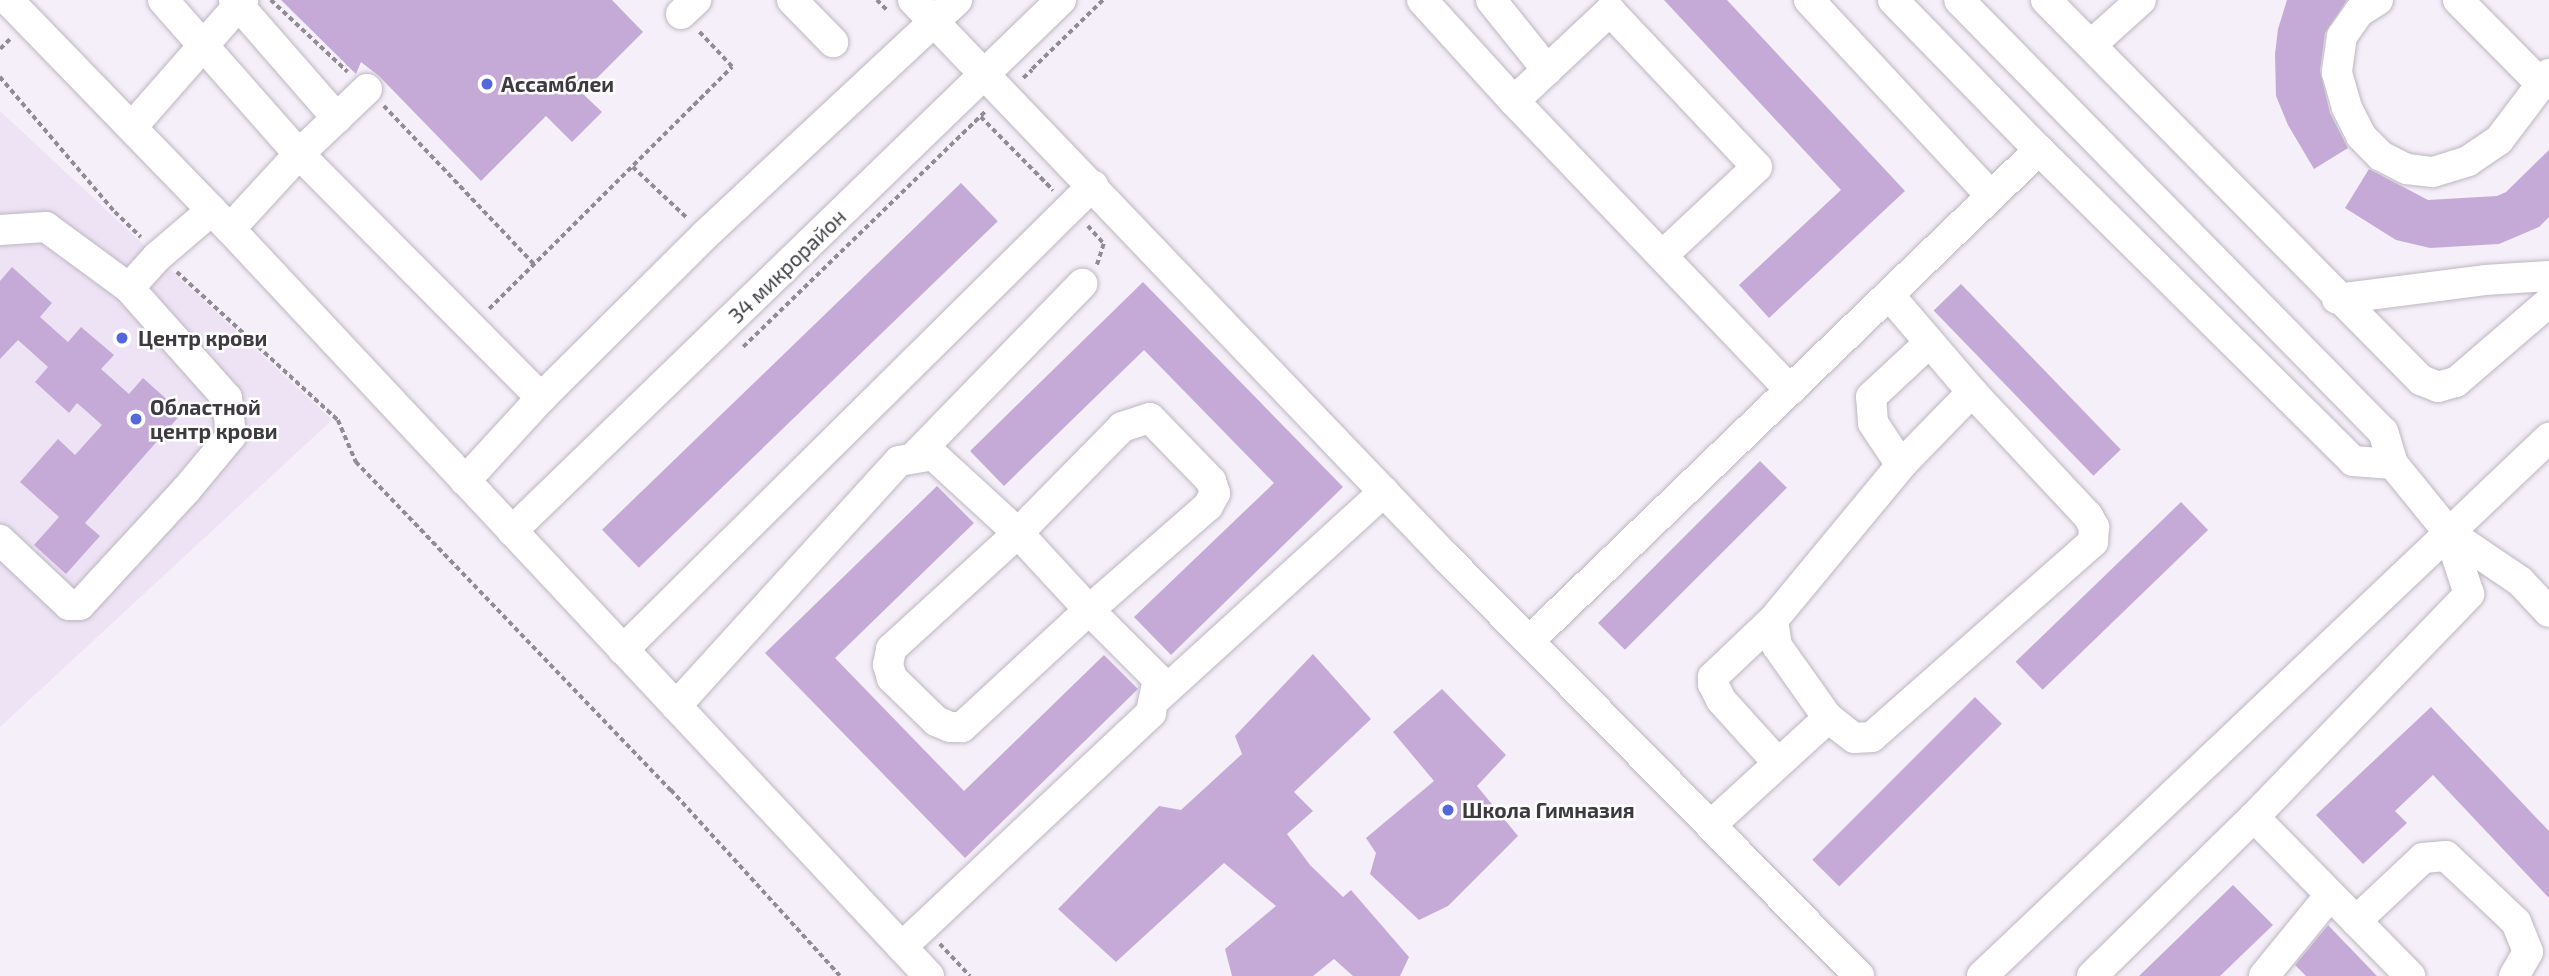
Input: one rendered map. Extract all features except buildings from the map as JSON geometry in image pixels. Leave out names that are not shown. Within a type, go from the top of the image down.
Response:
[{"type":"street","points":[[8,0],[221,220],[929,976]]},
{"type":"street","points":[[163,0],[299,154],[541,398]]},
{"type":"street","points":[[792,0],[833,42]]},
{"type":"street","points":[[913,0],[1384,492],[1859,976]]},
{"type":"street","points":[[465,481],[541,398],[705,235],[957,0]]},
{"type":"street","name":"34 микрорайон","points":[[512,531],[1061,0]]},
{"type":"street","points":[[1422,0],[1514,101],[1790,390]]},
{"type":"street","points":[[1491,0],[1547,70]]},
{"type":"street","points":[[1809,0],[1991,196]]},
{"type":"street","points":[[1894,0],[2039,150],[2353,461],[2393,464]]},
{"type":"street","points":[[1959,0],[2383,432],[2393,464],[2449,533],[2520,581],[2549,612]]},
{"type":"street","points":[[2046,0],[2337,299],[2421,380],[2438,387],[2456,382],[2549,302]]},
{"type":"street","points":[[2091,45],[2141,0]]},
{"type":"street","points":[[2378,0],[2359,12],[2342,36],[2337,73],[2347,108],[2361,136],[2381,156],[2407,169],[2433,172],[2468,161],[2499,140],[2545,79],[2458,0]]},
{"type":"street","points":[[132,127],[239,2],[337,118]]},
{"type":"street","points":[[1514,101],[1547,70],[1606,5],[1757,167],[1662,256]]},
{"type":"street","points":[[129,288],[157,257],[221,220],[299,154],[367,89]]},
{"type":"street","points":[[1529,641],[2039,150]]},
{"type":"street","points":[[623,650],[1093,185]]},
{"type":"street","points":[[0,230],[46,227],[129,288],[227,398],[231,436],[186,490],[80,605],[69,605],[0,540]]},
{"type":"street","points":[[2337,299],[2485,280],[2549,276]]},
{"type":"street","points":[[913,458],[1082,284]]},
{"type":"street","points":[[1773,620],[1777,646],[1828,718],[1854,738],[1872,737],[2093,542],[2094,527],[2088,516],[1972,392],[1889,295]]},
{"type":"street","points":[[1901,465],[1873,423],[1871,397],[1929,343]]},
{"type":"street","points":[[1779,763],[1721,700],[1713,684],[1713,677],[1773,620],[1901,465],[1972,392]]},
{"type":"street","points":[[1150,418],[1211,481],[1214,493],[1208,506],[1088,610],[962,727],[950,727],[936,722],[892,678],[888,664],[891,649],[1018,533],[1122,427],[1135,421],[1150,418]]},
{"type":"street","points":[[1992,973],[2549,438]]},
{"type":"street","points":[[676,706],[899,461],[933,455],[1018,533],[1088,610],[1158,679],[1151,713],[902,947]]},
{"type":"street","points":[[1154,701],[1384,492]]},
{"type":"street","points":[[2092,976],[2254,817],[2469,594],[2449,533]]},
{"type":"street","points":[[1711,825],[1828,718]]},
{"type":"street","points":[[2254,817],[2410,976]]},
{"type":"street","points":[[2356,921],[2423,858],[2446,856],[2516,922],[2528,952],[2514,976]]},
{"type":"street","points":[[2264,976],[2330,895]]},
{"type":"path","points":[[271,0],[367,89],[534,264]]},
{"type":"path","points":[[470,328],[732,67],[689,7]]},
{"type":"path","points":[[741,348],[987,111]]},
{"type":"path","points":[[633,167],[705,235]]},
{"type":"path","points":[[350,447],[356,462],[671,790],[840,976]]},
{"type":"path","points":[[923,927],[970,976]]},
{"type":"shaded area","name":"Центр крови","points":[[0,111],[332,420],[0,727]]},
{"type":"place","name":"Ассамблеи","points":[[487,84]]},
{"type":"place","name":"Центр крови","points":[[122,338]]},
{"type":"place","name":"Областной центр крови","points":[[136,419]]},
{"type":"place","name":"Школа Гимназия","points":[[1448,810]]}]
